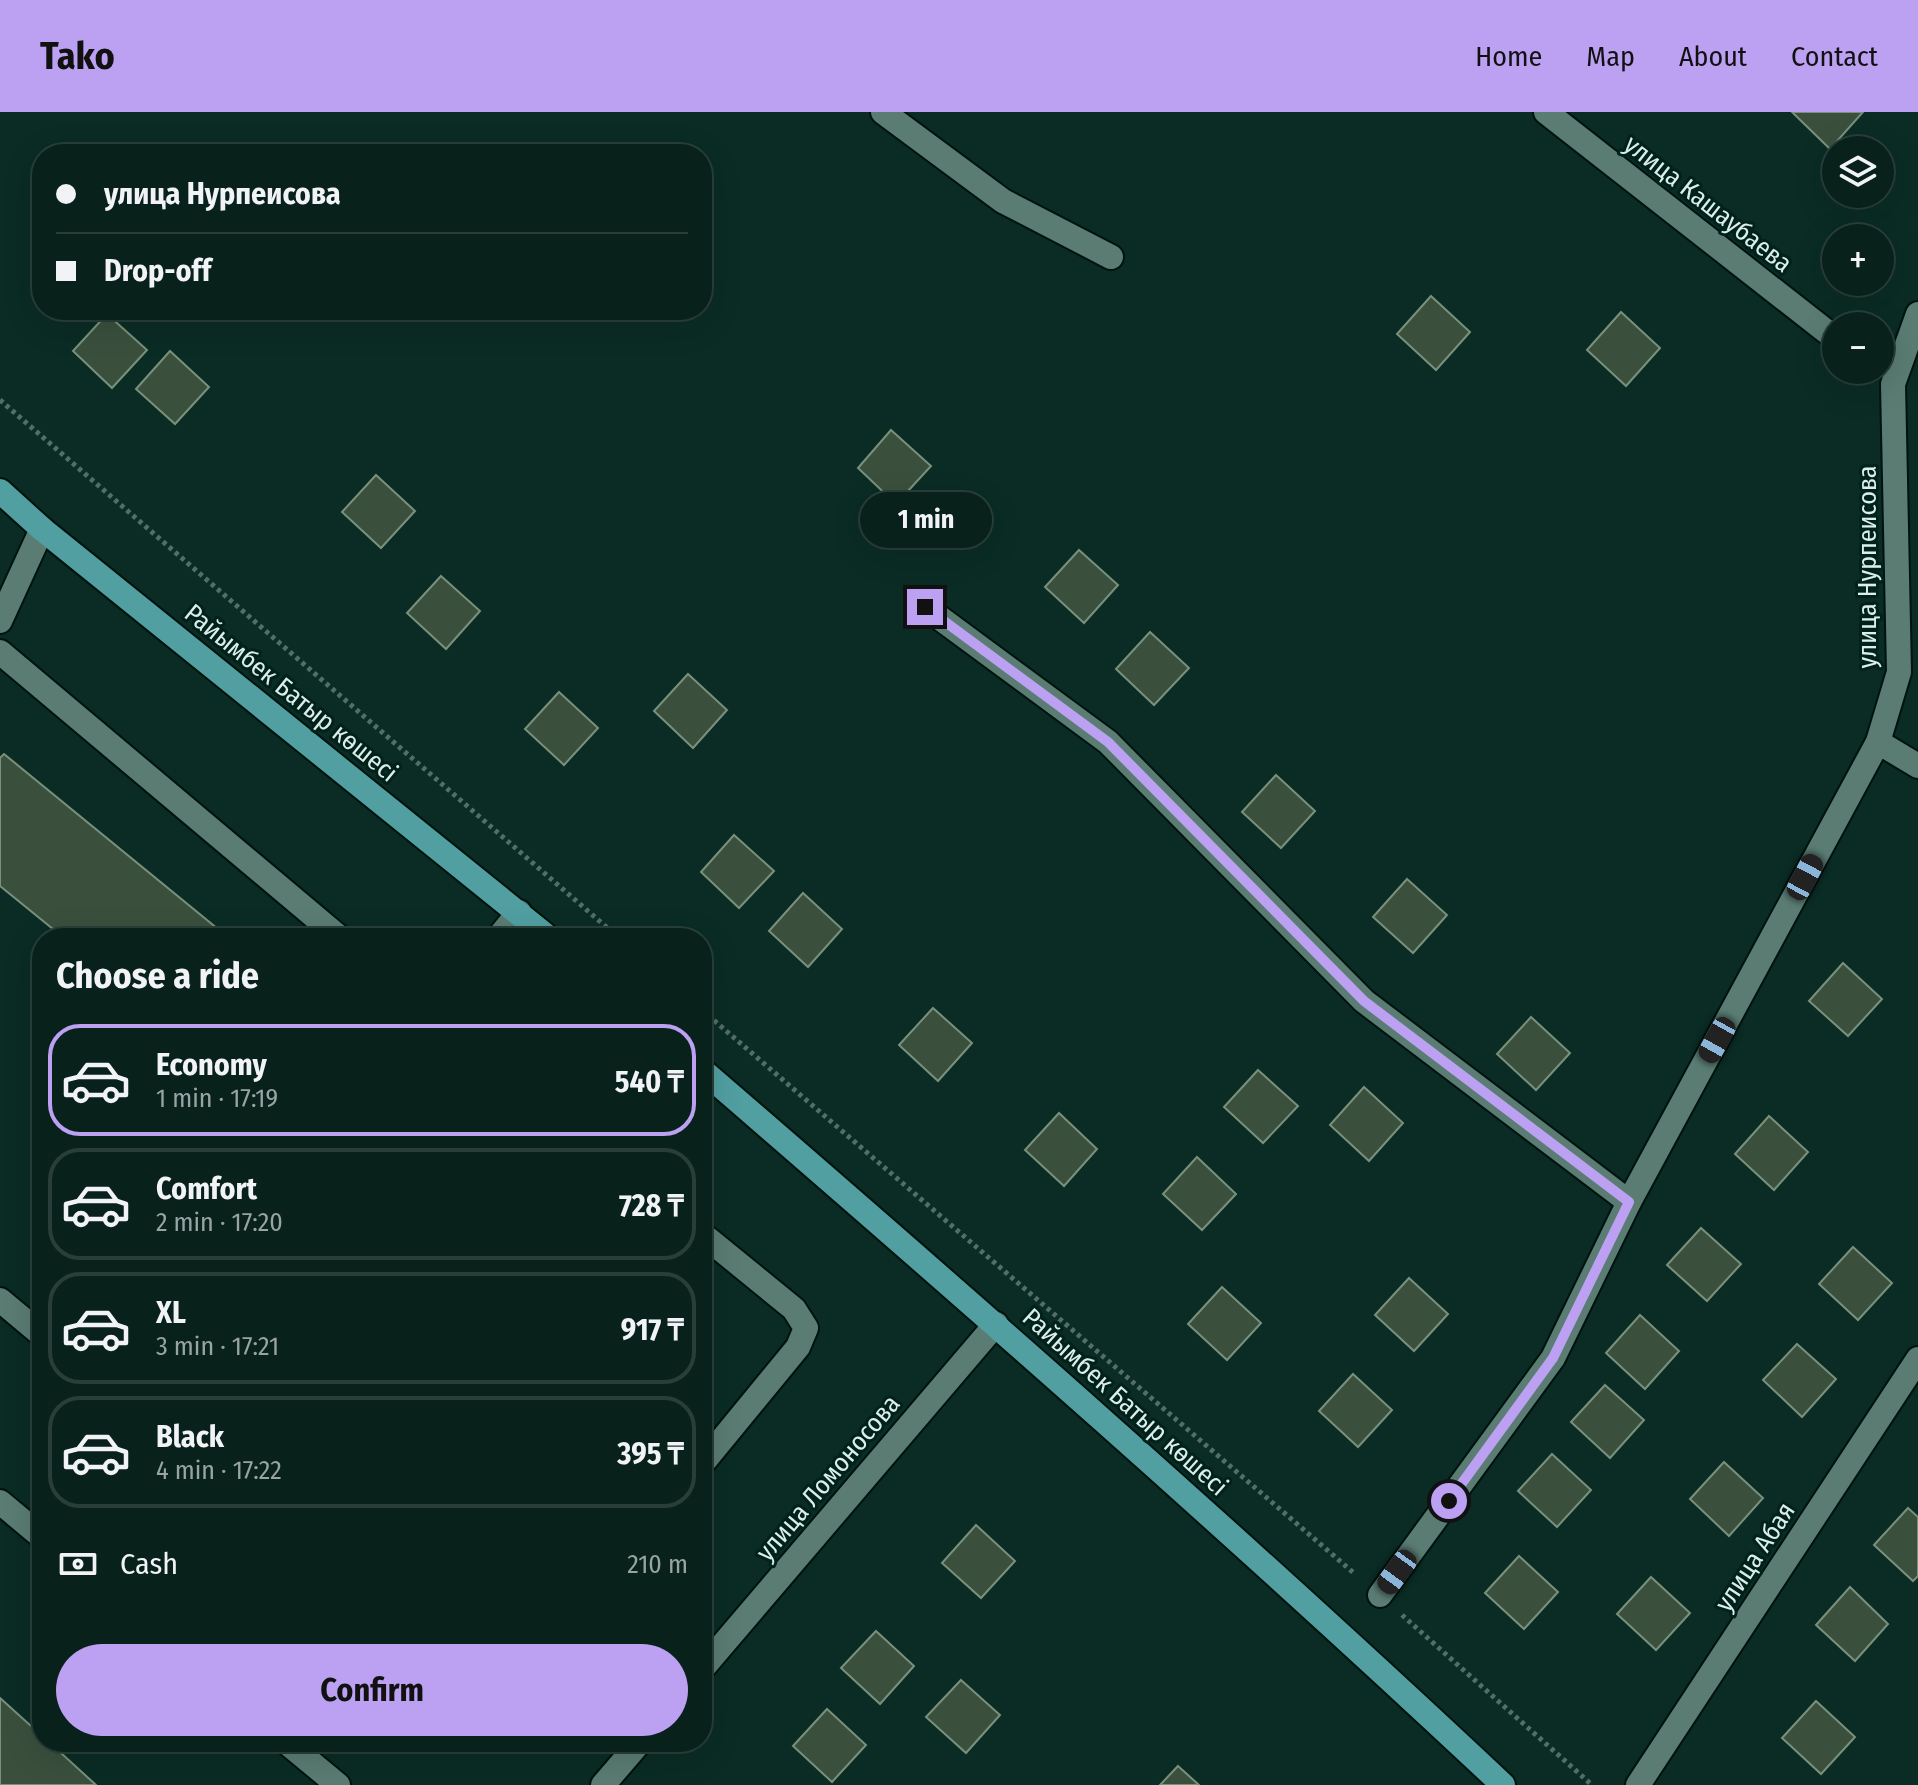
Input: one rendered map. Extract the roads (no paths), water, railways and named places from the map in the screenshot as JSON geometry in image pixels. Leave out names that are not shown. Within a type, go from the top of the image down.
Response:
[{"type":"main road","name":"Райымбек Батыр көшесі","points":[[0,492],[537,928]]},
{"type":"main road","name":"Райымбек Батыр көшесі","points":[[712,1079],[996,1324],[1336,1629],[1503,1785]]},
{"type":"street","points":[[883,112],[1003,201],[1111,257]]},
{"type":"street","name":"улица Кашаубаева","points":[[1546,112],[1822,328]]},
{"type":"street","name":"улица Нурпеисова","points":[[1894,358],[1918,314]]},
{"type":"street","name":"улица Нурпеисова","points":[[1380,1595],[1553,1358],[1629,1202],[1878,742],[1899,672],[1884,384]]},
{"type":"street","points":[[0,621],[42,529]]},
{"type":"street","points":[[925,607],[1108,742],[1364,1001],[1629,1202]]},
{"type":"street","points":[[0,652],[328,928]]},
{"type":"street","points":[[1878,742],[1918,766]]},
{"type":"street","points":[[506,928],[519,912]]},
{"type":"street","points":[[712,1242],[794,1309],[806,1328],[798,1347],[712,1452]]},
{"type":"street","points":[[0,1300],[32,1327]]},
{"type":"street","name":"улица Ломоносова","points":[[712,1657],[996,1324]]},
{"type":"street","name":"улица Абая","points":[[1638,1785],[1918,1359]]},
{"type":"street","points":[[0,1502],[32,1529]]},
{"type":"street","points":[[298,1752],[338,1785]]},
{"type":"street","points":[[603,1785],[631,1752]]}]
